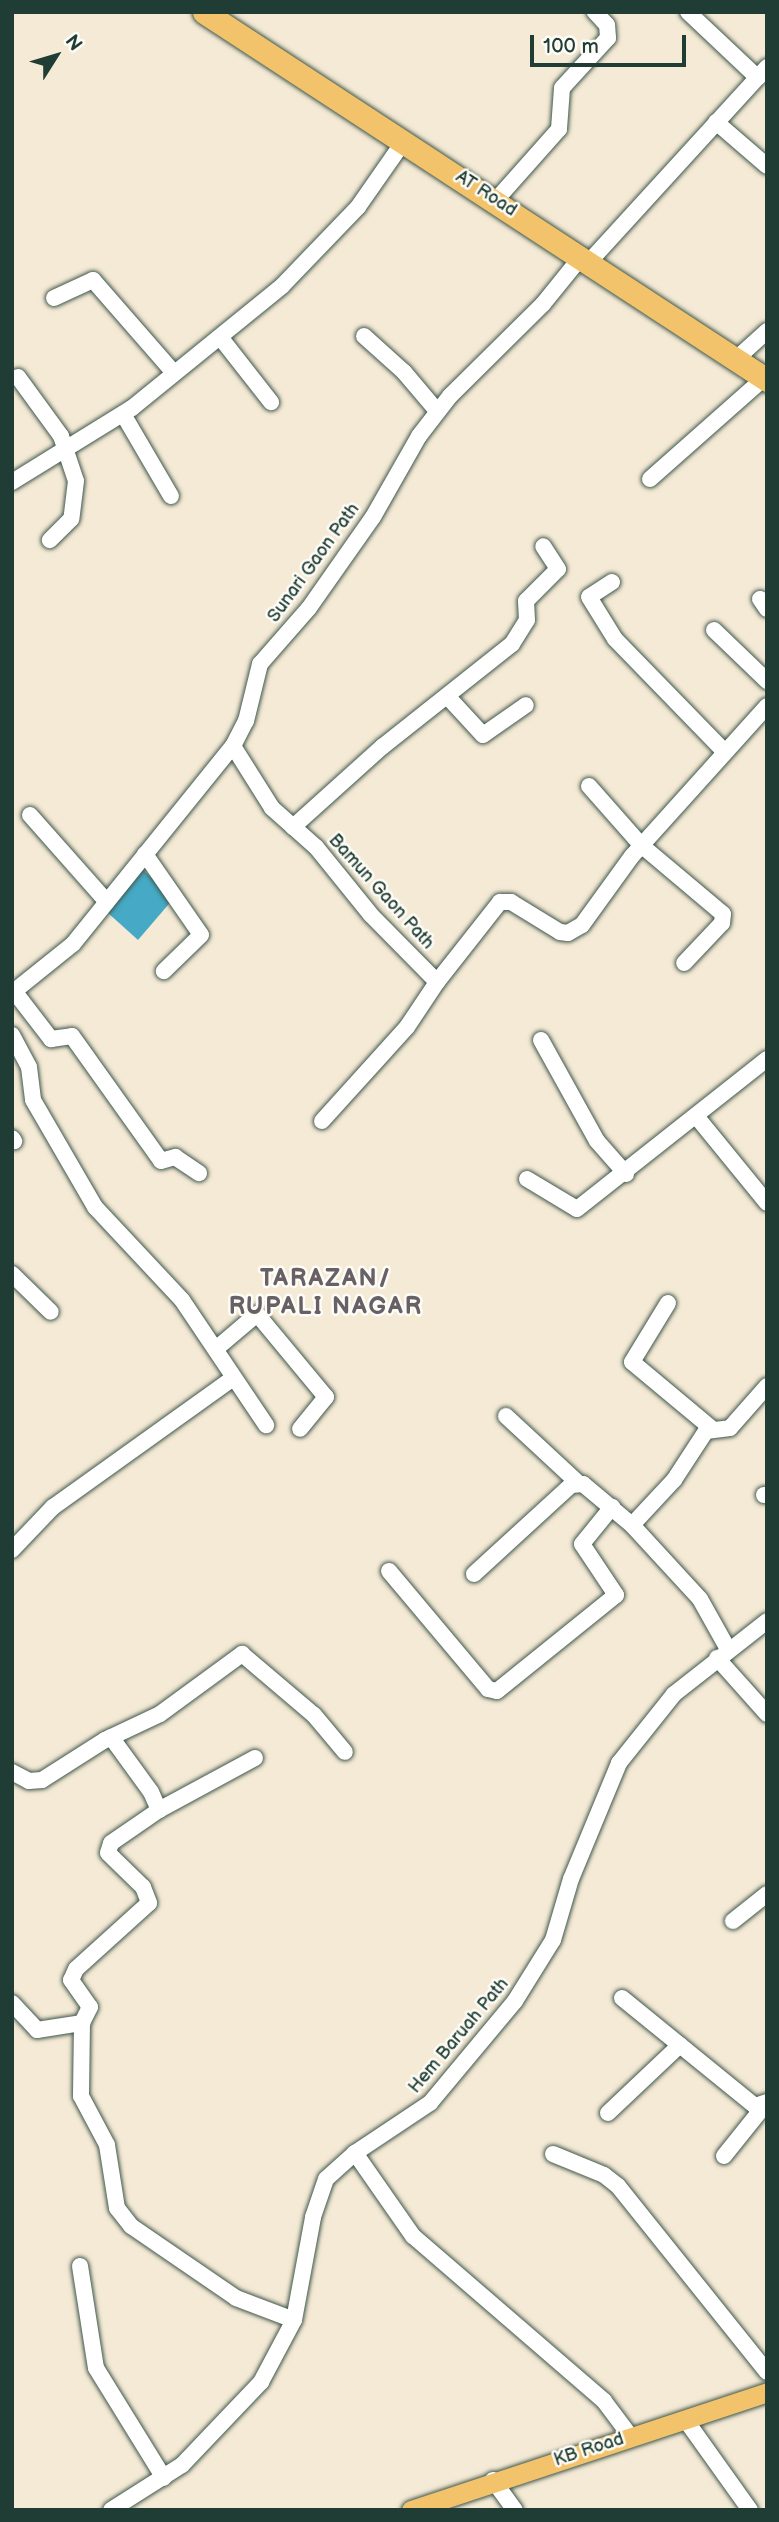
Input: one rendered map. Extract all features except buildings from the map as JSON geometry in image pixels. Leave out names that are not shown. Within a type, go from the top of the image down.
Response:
[{"type":"highway","name":"AT Road","points":[[204,12],[496,200],[765,379]]},
{"type":"main road","name":"KB Road","points":[[411,2510],[493,2480],[767,2392]]},
{"type":"street","points":[[496,200],[559,129],[562,88],[608,38],[607,25],[595,12]]},
{"type":"street","points":[[688,12],[762,72]]},
{"type":"street","name":"Sunari Gaon Path","points":[[13,992],[64,954],[233,747],[246,721],[260,664],[309,608],[329,574],[373,517],[437,411],[543,304],[762,72]]},
{"type":"street","points":[[716,122],[767,166]]},
{"type":"street","points":[[12,482],[123,414],[282,286],[339,229],[404,141]]},
{"type":"street","points":[[54,298],[93,280],[174,373]]},
{"type":"street","points":[[735,360],[767,331]]},
{"type":"street","points":[[364,335],[404,372],[437,411]]},
{"type":"street","points":[[219,337],[271,402]]},
{"type":"street","points":[[18,377],[68,450],[76,481],[76,509],[50,540]]},
{"type":"street","points":[[650,479],[765,379]]},
{"type":"street","points":[[123,414],[171,496]]},
{"type":"street","points":[[293,827],[447,696],[505,652],[527,620],[526,601],[558,569],[543,547]]},
{"type":"street","points":[[612,582],[589,597],[615,639],[723,751]]},
{"type":"street","points":[[714,630],[767,681]]},
{"type":"street","points":[[447,696],[483,735],[526,705]]},
{"type":"street","name":"Bamun Gaon Path","points":[[233,747],[272,808],[293,827],[437,982],[500,902],[511,902],[560,932],[575,930],[641,845],[723,751],[767,706]]},
{"type":"street","points":[[589,786],[641,845],[723,914],[722,923],[684,963]]},
{"type":"street","points":[[30,815],[107,902]]},
{"type":"street","points":[[145,853],[201,935],[164,971]]},
{"type":"street","points":[[322,1121],[408,1027],[437,982]]},
{"type":"street","points":[[13,992],[51,1039],[72,1036],[161,1161],[175,1157],[199,1173]]},
{"type":"street","points":[[12,1035],[29,1067],[30,1094],[95,1208],[182,1300],[217,1348],[233,1378],[266,1425]]},
{"type":"street","points":[[541,1040],[597,1141],[625,1174]]},
{"type":"street","points":[[527,1179],[575,1209],[625,1174],[767,1059]]},
{"type":"street","points":[[696,1116],[767,1203]]},
{"type":"street","points":[[12,1274],[51,1312]]},
{"type":"street","points":[[668,1303],[632,1362],[710,1427],[730,1428],[767,1386]]},
{"type":"street","points":[[217,1348],[257,1314],[326,1397],[300,1429]]},
{"type":"street","points":[[12,1550],[53,1507],[233,1378]]},
{"type":"street","points":[[506,1416],[577,1482],[632,1525],[704,1604],[722,1653],[767,1714]]},
{"type":"street","points":[[632,1525],[674,1480],[710,1427]]},
{"type":"street","points":[[474,1573],[577,1482]]},
{"type":"street","points":[[389,1571],[488,1689],[497,1691],[616,1595],[582,1544],[612,1507]]},
{"type":"street","name":"Hem Baruah Path","points":[[111,2510],[164,2478],[250,2396],[294,2320],[322,2188],[332,2171],[355,2152],[430,2103],[519,1995],[553,1940],[571,1880],[620,1763],[674,1695],[722,1653],[767,1621]]},
{"type":"street","points":[[12,1772],[36,1783],[111,1737],[160,1714],[242,1654],[306,1708],[345,1752]]},
{"type":"street","points":[[111,1737],[151,1792],[159,1810]]},
{"type":"street","points":[[256,1758],[159,1810],[108,1848],[147,1893],[149,1903],[72,1975],[90,2007],[82,2023],[81,2096],[107,2146],[117,2208],[131,2226],[236,2298],[294,2320]]},
{"type":"street","points":[[733,1921],[767,1894]]},
{"type":"street","points":[[622,1998],[755,2106],[766,2103]]},
{"type":"street","points":[[12,2003],[37,2030],[82,2023]]},
{"type":"street","points":[[608,2113],[680,2045]]},
{"type":"street","points":[[724,2156],[766,2103]]},
{"type":"street","points":[[355,2152],[413,2236],[610,2407],[631,2437]]},
{"type":"street","points":[[553,2154],[604,2175],[618,2186],[767,2372]]},
{"type":"street","points":[[80,2266],[96,2368],[164,2478]]},
{"type":"street","points":[[685,2419],[750,2510]]},
{"type":"street","points":[[493,2480],[515,2510]]},
{"type":"water","points":[[143,870],[174,898],[138,940],[108,913]]},
{"type":"district","name":"TARAZAN/ RUPALI NAGAR","points":[[326,1293]]}]
